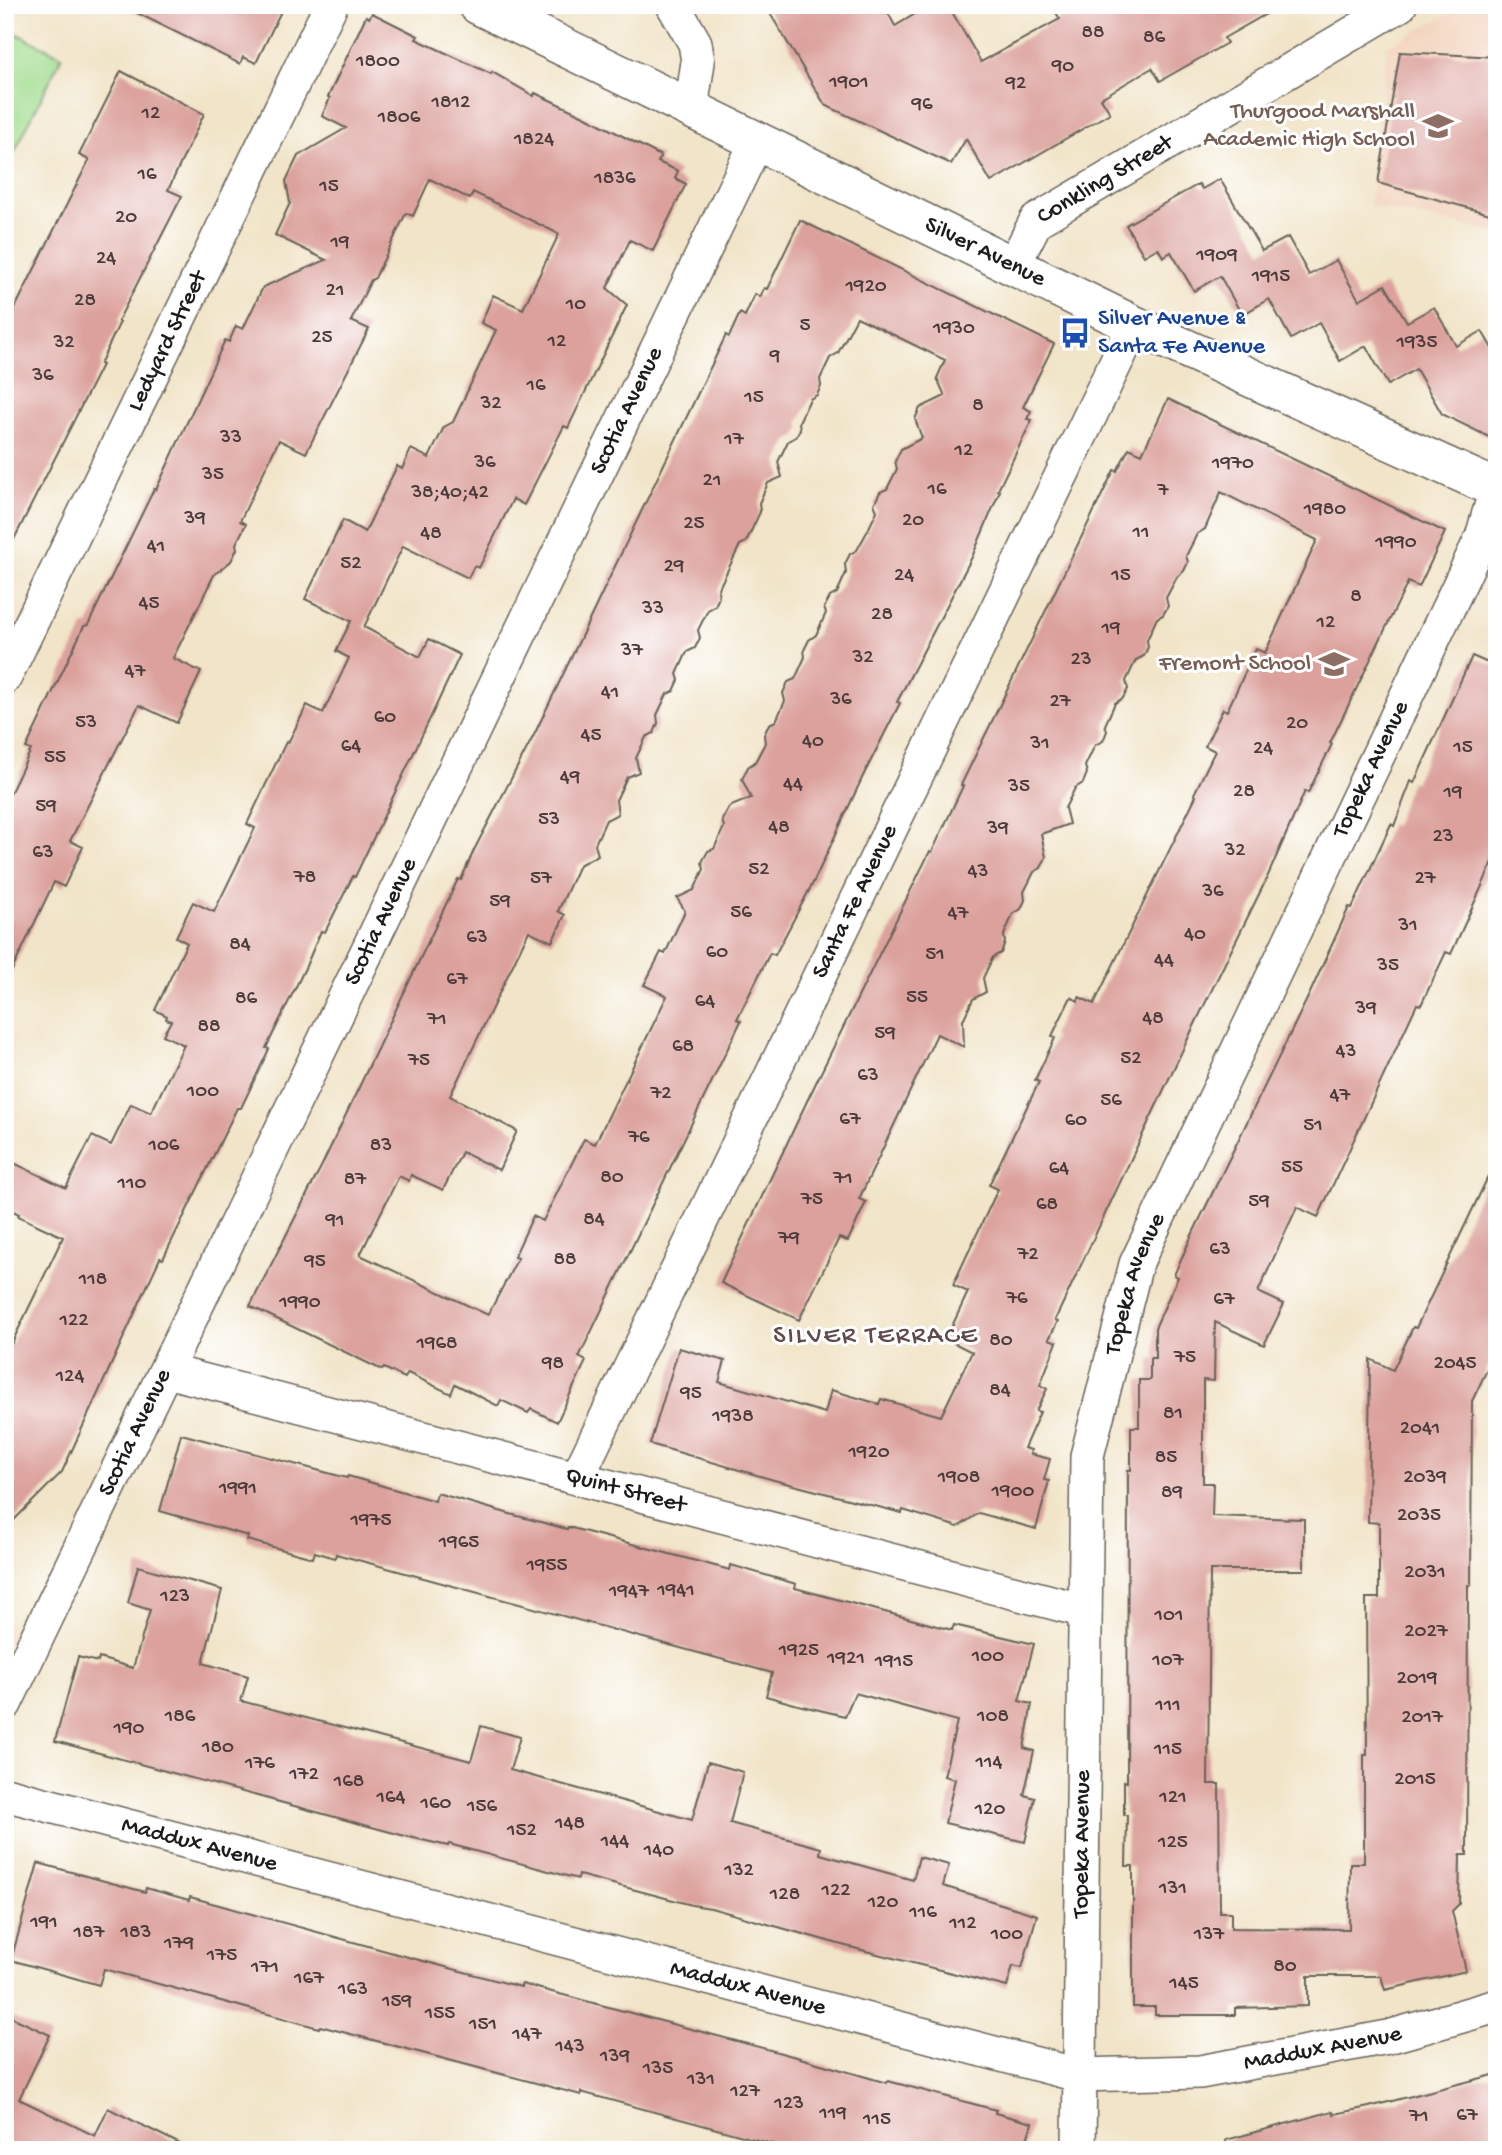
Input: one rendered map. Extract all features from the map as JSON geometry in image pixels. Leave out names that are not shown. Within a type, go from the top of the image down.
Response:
[{"type":"street","name":"Ledyard Street","points":[[5,677],[331,5]]},
{"type":"street","points":[[673,5],[695,43],[698,62],[691,109]]},
{"type":"street","name":"Conkling Street","points":[[1013,266],[1036,221],[1400,5]]},
{"type":"street","name":"Silver Avenue","points":[[486,7],[1134,325],[1497,489]]},
{"type":"street","name":"Scotia Avenue","points":[[5,1704],[757,141]]},
{"type":"street","name":"Santa Fe Avenue","points":[[577,1478],[1134,325]]},
{"type":"street","name":"Topeka Avenue","points":[[1079,2150],[1087,1456],[1136,1264],[1482,537],[1497,489]]},
{"type":"street","name":"Quint Street","points":[[167,1371],[1085,1611]]},
{"type":"street","name":"Maddux Avenue","points":[[5,1794],[1079,2075],[1200,2072],[1388,2037],[1497,2006]]},
{"type":"shaded area","name":"Thurgood Marshall Academic High School","points":[[1467,5],[1497,5],[1497,233],[1370,206],[1387,46]]},
{"type":"green space","points":[[5,28],[62,56],[5,171]]},
{"type":"building","points":[[121,5],[284,5],[256,63],[243,57],[240,64]]},
{"type":"building","points":[[765,5],[884,5],[895,26],[930,5],[948,5],[981,62],[1060,19],[1051,5],[1282,5],[1224,38],[1227,43],[1160,81],[1152,68],[1101,98],[1110,113],[991,182],[966,139],[951,164],[825,105]]},
{"type":"building","points":[[372,13],[418,36],[416,39],[491,74],[492,72],[534,96],[535,93],[586,117],[661,156],[658,162],[678,171],[675,178],[686,184],[653,251],[630,240],[607,288],[627,305],[568,428],[564,426],[524,505],[513,499],[479,568],[474,566],[468,578],[403,546],[364,627],[420,657],[429,639],[460,655],[355,877],[353,876],[325,932],[321,931],[241,1108],[237,1108],[163,1259],[160,1258],[62,1472],[5,1529],[5,1357],[63,1237],[5,1207],[5,1184],[14,1163],[66,1188],[92,1136],[111,1145],[131,1104],[151,1113],[184,1045],[163,1035],[171,1021],[155,1010],[187,943],[176,937],[193,902],[214,912],[255,828],[247,824],[286,742],[288,743],[307,705],[323,713],[349,658],[336,651],[351,621],[305,599],[343,520],[365,532],[397,466],[402,469],[411,449],[429,458],[444,427],[453,422],[496,330],[481,323],[493,295],[523,309],[559,234],[473,192],[470,199],[430,179],[413,216],[406,213],[351,321],[369,329],[306,453],[279,440],[240,521],[246,524],[236,544],[237,549],[231,561],[214,575],[173,658],[201,672],[177,723],[139,705],[70,841],[83,847],[64,887],[54,882],[5,985],[5,804],[31,750],[26,748],[84,626],[88,625],[154,489],[156,490],[225,340],[229,342],[236,326],[243,329],[263,287],[326,260],[275,235],[290,203],[286,181],[298,156],[346,128],[322,116],[330,98],[328,97],[366,16],[369,18]]},
{"type":"building","name":"Thurgood Marshall Academic High School","points":[[1400,52],[1497,57],[1497,216],[1378,183]]},
{"type":"building","points":[[121,71],[204,114],[168,190],[182,196],[118,321],[120,322],[100,364],[102,365],[5,557],[5,328],[89,160],[79,155]]},
{"type":"building","points":[[1220,179],[1262,251],[1288,237],[1309,275],[1336,260],[1359,300],[1385,285],[1407,322],[1434,307],[1456,346],[1482,331],[1497,357],[1497,441],[1442,414],[1416,369],[1388,385],[1366,346],[1340,361],[1319,323],[1291,339],[1269,299],[1242,315],[1220,276],[1194,291],[1171,252],[1163,257],[1158,248],[1144,256],[1126,225],[1199,184],[1202,189]]},
{"type":"building","points":[[800,220],[1054,344],[1023,407],[1031,411],[1027,419],[1032,420],[998,490],[1000,491],[972,557],[897,702],[900,703],[815,879],[775,955],[770,953],[737,1019],[741,1021],[579,1357],[586,1361],[557,1422],[531,1409],[528,1413],[501,1400],[498,1406],[455,1384],[451,1394],[408,1373],[405,1378],[384,1368],[382,1370],[250,1306],[322,1165],[458,879],[461,880],[534,735],[726,335],[729,337],[740,313],[745,316],[755,294],[760,297],[764,288],[767,289]],"holes":[[[857,317],[945,360],[937,378],[945,396],[920,408],[915,419],[922,438],[901,449],[895,461],[897,469],[887,489],[880,492],[874,504],[877,511],[867,532],[845,564],[846,573],[837,593],[830,597],[824,608],[826,613],[816,635],[809,640],[804,650],[805,657],[795,679],[788,682],[783,693],[785,701],[776,721],[769,724],[764,735],[765,743],[742,779],[751,798],[729,807],[722,820],[724,827],[714,849],[708,851],[702,862],[704,869],[694,890],[677,898],[685,911],[665,954],[661,952],[644,985],[667,996],[595,1144],[584,1139],[543,1221],[533,1216],[514,1257],[518,1258],[488,1315],[360,1255],[399,1176],[409,1181],[411,1175],[443,1190],[462,1152],[499,1170],[517,1131],[450,1096],[529,931],[552,942],[565,915],[558,911],[579,865],[598,855],[595,844],[606,820],[618,814],[616,800],[627,777],[639,772],[636,758],[646,737],[654,733],[658,723],[657,715],[667,694],[674,691],[679,680],[677,674],[687,652],[695,648],[700,638],[698,630],[708,610],[715,606],[719,597],[718,590],[740,545],[746,542],[760,512],[759,503],[768,483],[782,477],[778,462],[788,441],[796,437],[800,429],[799,422],[810,399],[817,395],[821,386],[820,379],[830,358],[838,353]]]},
{"type":"building","points":[[1168,399],[1445,532],[1419,587],[1408,582],[1308,793],[1305,791],[1266,880],[1055,1320],[1058,1321],[1049,1339],[1057,1342],[1040,1385],[1047,1389],[1036,1411],[1040,1412],[1024,1448],[1031,1450],[1030,1454],[1050,1459],[1044,1480],[1049,1481],[1036,1529],[979,1513],[958,1527],[903,1510],[902,1513],[774,1480],[650,1444],[679,1348],[725,1361],[719,1382],[825,1413],[831,1390],[879,1404],[881,1399],[941,1416],[972,1352],[946,1339],[968,1292],[953,1285],[998,1189],[989,1185],[1039,1082],[1035,1080],[1055,1038],[1052,1036],[1071,997],[1078,1001],[1079,997],[1094,1004],[1196,796],[1194,794],[1215,751],[1205,746],[1223,709],[1227,711],[1256,649],[1265,653],[1317,540],[1221,492],[1205,529],[1197,534],[1186,556],[1188,562],[1184,571],[1177,577],[1166,598],[1168,606],[1163,615],[1157,618],[1147,640],[1148,647],[1144,656],[1136,660],[1126,681],[1128,689],[1123,698],[1115,703],[1105,725],[1107,731],[1103,741],[1095,745],[1085,766],[1087,773],[1083,783],[1075,788],[1065,808],[1069,824],[1041,834],[1046,857],[1041,868],[1034,872],[1024,892],[1025,900],[1021,909],[1013,914],[1004,935],[1005,942],[1001,953],[993,957],[983,978],[986,992],[973,999],[963,1020],[964,1047],[937,1034],[859,1199],[866,1202],[848,1241],[839,1238],[799,1320],[721,1283],[808,1099],[930,851],[932,852],[963,786],[961,785],[1114,470],[1117,471],[1129,448],[1142,454]]},
{"type":"building","points":[[1472,656],[1497,667],[1497,853],[1451,954],[1446,952],[1421,1005],[1417,1004],[1318,1217],[1297,1207],[1258,1292],[1284,1304],[1264,1345],[1215,1322],[1214,1381],[1203,1380],[1203,1483],[1213,1483],[1212,1516],[1304,1519],[1304,1570],[1210,1570],[1208,1784],[1219,1784],[1220,1912],[1231,1912],[1231,1928],[1349,1929],[1350,1863],[1364,1863],[1364,1755],[1367,1755],[1366,1598],[1379,1598],[1379,1523],[1368,1522],[1370,1359],[1393,1370],[1413,1327],[1416,1328],[1497,1158],[1497,1349],[1472,1401],[1467,1855],[1460,1855],[1459,1904],[1452,1911],[1466,1971],[1385,1990],[1381,1976],[1308,1976],[1308,2006],[1235,2008],[1235,2015],[1155,2015],[1155,2007],[1133,2007],[1133,1866],[1126,1866],[1127,1815],[1124,1815],[1124,1781],[1127,1782],[1128,1470],[1131,1470],[1131,1427],[1139,1427],[1139,1380],[1150,1380],[1150,1358],[1155,1358],[1155,1328],[1178,1277],[1174,1275],[1192,1235],[1349,907],[1352,908],[1391,824],[1394,826],[1411,781],[1414,783]]},
{"type":"building","points":[[181,1434],[435,1501],[437,1493],[730,1570],[731,1565],[796,1584],[795,1588],[952,1630],[954,1625],[1034,1644],[1019,1701],[1032,1704],[1024,1748],[1034,1751],[1024,1795],[1035,1798],[1025,1842],[945,1823],[955,1779],[944,1776],[957,1721],[855,1693],[845,1716],[798,1705],[766,1696],[772,1673],[336,1554],[335,1558],[315,1552],[313,1558],[247,1540],[248,1536],[160,1511]]},
{"type":"building","points":[[138,1566],[222,1590],[203,1663],[248,1676],[241,1701],[471,1761],[481,1726],[520,1737],[510,1770],[692,1820],[708,1762],[743,1772],[730,1823],[821,1848],[820,1854],[913,1880],[919,1857],[949,1865],[943,1886],[1037,1915],[1022,1968],[1013,1966],[1007,1987],[711,1908],[579,1875],[578,1879],[449,1844],[448,1846],[405,1836],[55,1741],[78,1657],[98,1662],[99,1658],[133,1668],[150,1610],[128,1603]]},
{"type":"building","points":[[38,1863],[145,1892],[146,1888],[189,1900],[190,1897],[521,1987],[522,1984],[887,2083],[888,2081],[996,2110],[995,2113],[1032,2123],[1024,2150],[794,2150],[581,2092],[581,2095],[320,2026],[319,2028],[104,1969],[99,1985],[11,1960]]},
{"type":"building","points":[[5,2014],[50,2035],[19,2099],[95,2136],[108,2108],[192,2150],[5,2150]]},
{"type":"building","points":[[1497,2074],[1497,2150],[1227,2150],[1226,2140],[1333,2111],[1334,2114],[1369,2107]]},
{"type":"place","name":"Thurgood Marshall Academic High School","points":[[1438,126]]},
{"type":"place","name":"Silver Avenue & Santa Fe Avenue","points":[[1075,333]]},
{"type":"place","name":"Fremont School","points":[[1334,664]]},
{"type":"district","name":"SILVER TERRACE","points":[[876,1337]]}]
